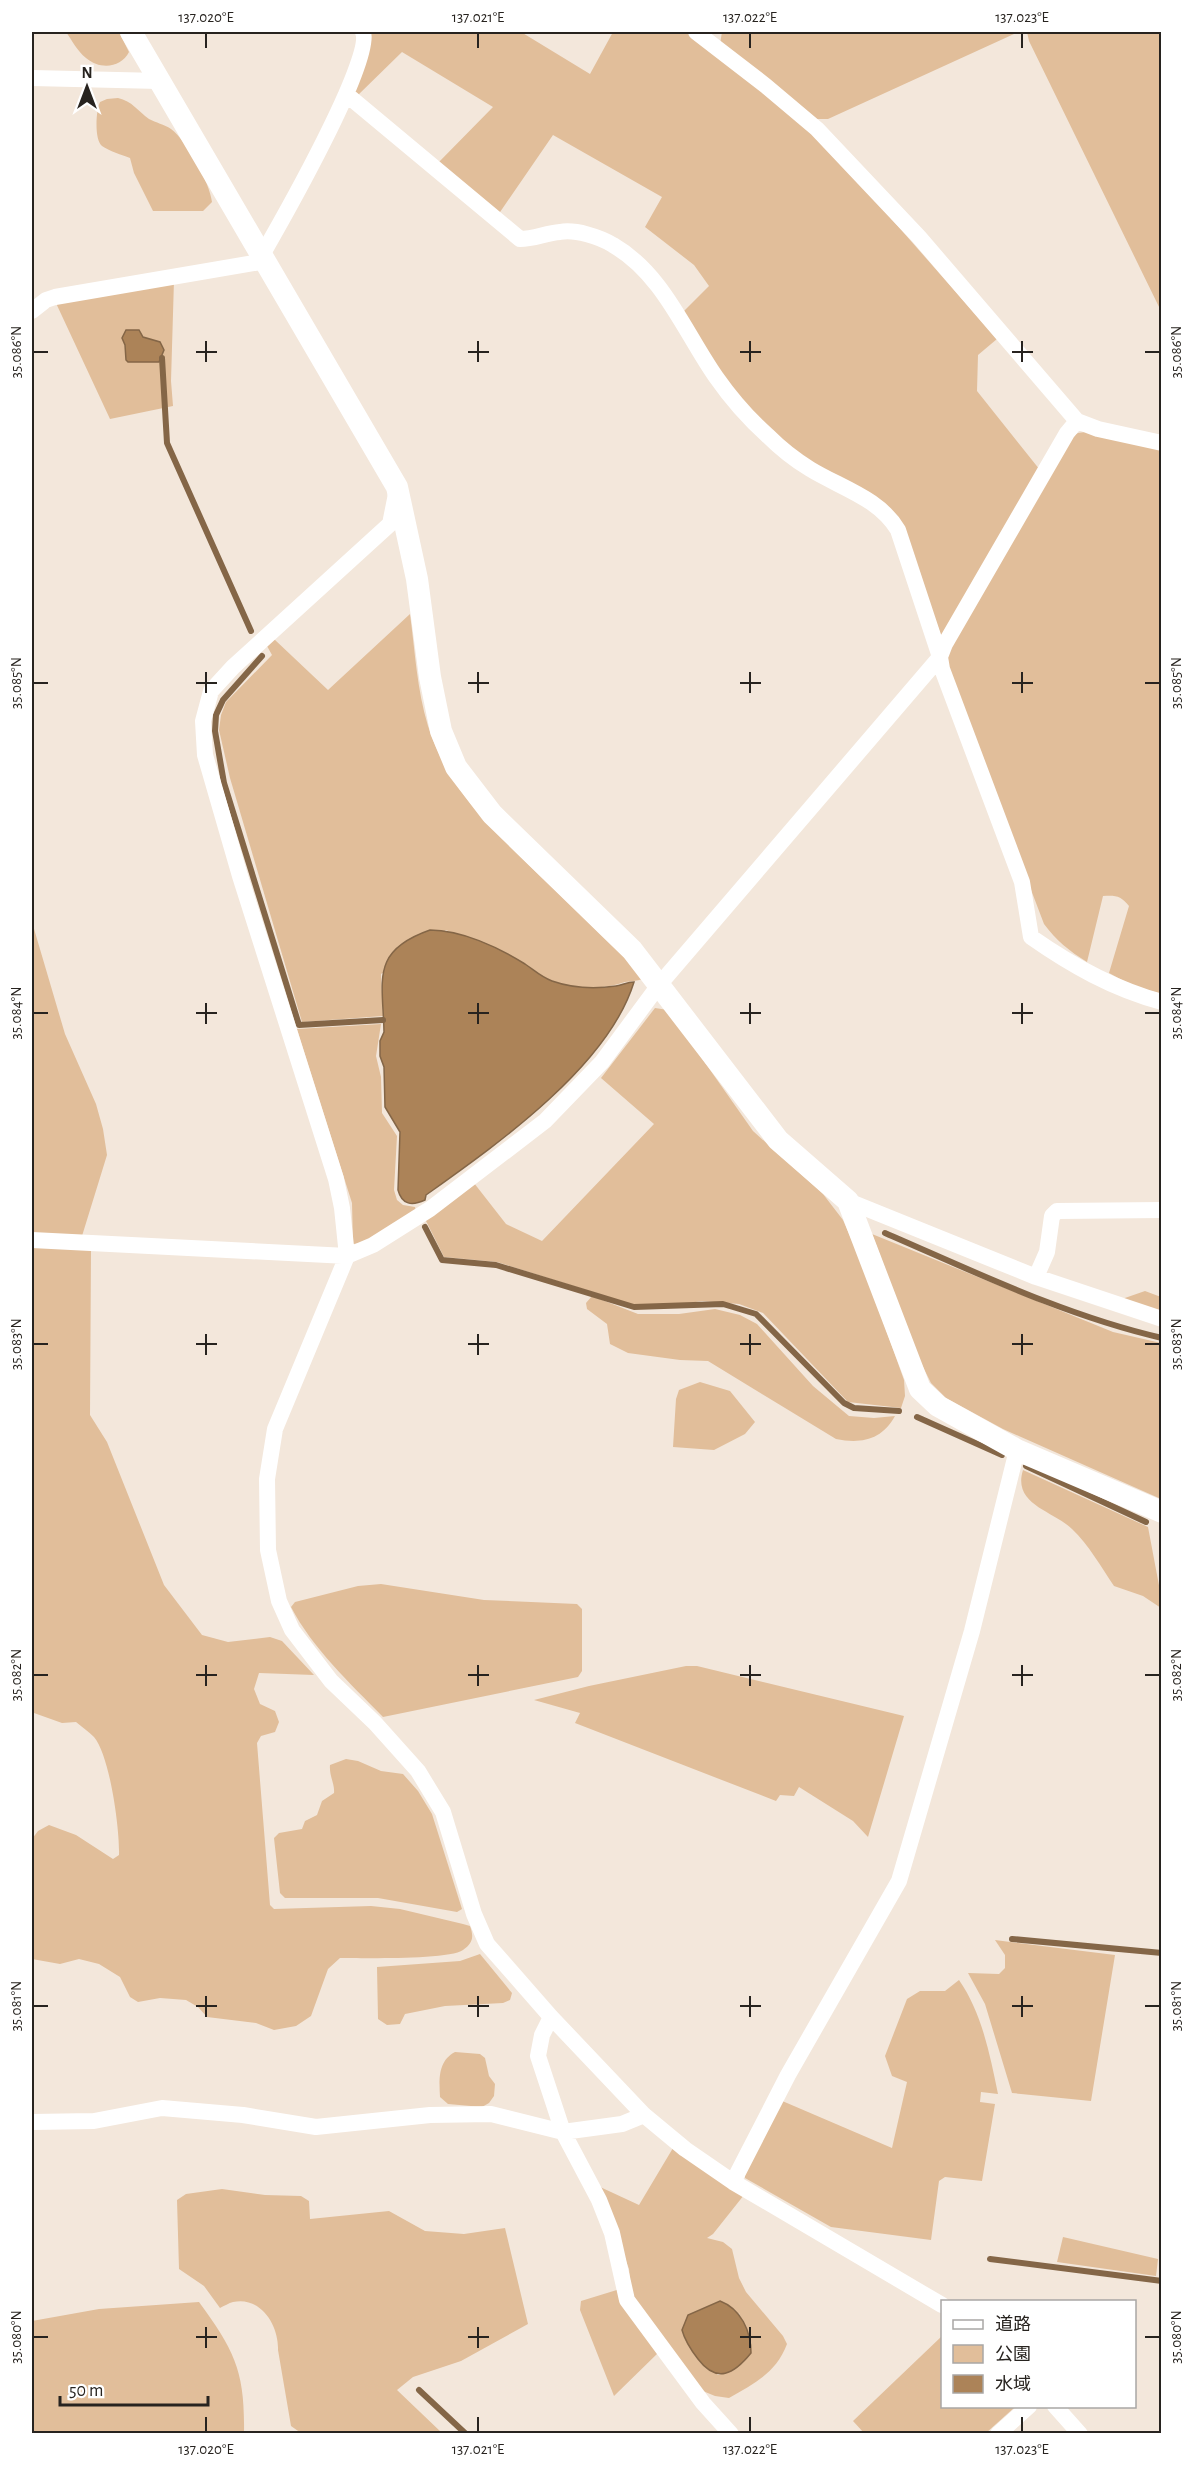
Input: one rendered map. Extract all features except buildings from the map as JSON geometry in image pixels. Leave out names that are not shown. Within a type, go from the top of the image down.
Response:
[{"type":"street","points":[[131,32],[397,487],[417,579],[430,677],[441,731],[456,766],[492,814],[632,950],[778,1140],[848,1201],[1036,1277],[1161,1319]]},
{"type":"street","points":[[264,258],[346,94],[364,47],[363,32]]},
{"type":"street","points":[[696,32],[817,129],[919,237],[1077,421],[1098,429],[1161,443]]},
{"type":"street","points":[[32,78],[160,81]]},
{"type":"street","points":[[346,94],[520,239],[532,239],[562,231],[611,243],[631,257],[651,278],[675,310],[716,377],[767,436],[810,469],[878,506],[892,519],[898,530],[942,669],[1022,882],[1031,937],[1061,958],[1099,978],[1135,995],[1161,1002]]},
{"type":"street","points":[[32,311],[46,300],[56,297],[264,258]]},
{"type":"street","points":[[32,1240],[346,1256],[373,1245],[430,1209],[545,1121],[602,1062],[659,985],[940,657],[945,644],[1067,433],[1077,421]]},
{"type":"street","points":[[397,487],[390,524],[233,667],[211,691],[203,721],[205,755],[240,876],[336,1179],[342,1208],[346,1256],[275,1429],[267,1479],[268,1550],[279,1601],[292,1630],[331,1681],[418,1771],[443,1812],[474,1914],[487,1944],[551,2017],[644,2115],[685,2150],[734,2182],[941,2304]]},
{"type":"street","points":[[848,1201],[920,1389],[938,1406],[1017,1450],[1161,1512]]},
{"type":"street","points":[[1036,1277],[1047,1252],[1052,1216],[1057,1211],[1161,1210]]},
{"type":"street","points":[[734,2182],[788,2075],[902,1875],[972,1631],[1017,1450]]},
{"type":"street","points":[[551,2017],[542,2035],[538,2056],[563,2132],[612,2233],[627,2300],[703,2403],[731,2433]]},
{"type":"street","points":[[32,2122],[93,2121],[162,2108],[243,2115],[316,2127],[430,2115],[491,2114],[563,2132],[622,2124],[644,2115]]},
{"type":"street","points":[[999,2433],[1027,2408]]},
{"type":"street","points":[[1057,2408],[1080,2433]]},
{"type":"green space","points":[[66,32],[119,32],[129,52],[116,64],[104,66],[92,62],[83,55]]},
{"type":"green space","points":[[367,32],[521,32],[590,74],[613,32],[688,32],[817,134],[997,339],[978,355],[977,391],[1040,470],[942,638],[900,522],[787,447],[724,381],[682,313],[709,286],[694,265],[645,227],[662,197],[553,135],[498,215],[437,164],[493,107],[402,52],[356,97],[353,85]]},
{"type":"green space","points":[[722,32],[1014,32],[1014,34],[828,119],[813,119],[720,44]]},
{"type":"green space","points":[[1027,32],[1161,32],[1161,311],[1029,41]]},
{"type":"green space","points":[[118,98],[131,104],[149,119],[171,129],[184,143],[202,174],[210,194],[212,202],[203,211],[153,211],[134,173],[130,158],[102,146],[97,131],[100,102]]},
{"type":"green space","points":[[174,280],[171,381],[173,406],[110,419],[55,301]]},
{"type":"green space","points":[[1092,431],[1161,447],[1161,994],[1133,986],[1109,973],[1129,906],[1121,898],[1103,896],[1087,962],[1063,945],[1044,924],[946,666],[946,652],[1071,437],[1078,433]]},
{"type":"green space","points":[[410,614],[424,712],[437,749],[460,790],[489,825],[628,961],[643,979],[604,987],[560,984],[540,976],[522,962],[493,947],[446,930],[381,974],[383,1016],[302,1022],[230,778],[219,730],[221,715],[226,702],[272,655],[267,646],[274,639],[328,690]]},
{"type":"green space","points":[[32,922],[65,1034],[96,1104],[103,1129],[107,1155],[82,1236],[32,1233]]},
{"type":"green space","points":[[655,1008],[668,1010],[753,1131],[823,1194],[843,1220],[864,1268],[904,1380],[905,1396],[901,1408],[848,1402],[763,1313],[739,1304],[702,1301],[676,1305],[634,1305],[497,1262],[444,1257],[425,1219],[474,1183],[506,1224],[542,1241],[654,1124],[601,1078]]},
{"type":"green space","points":[[381,1024],[376,1056],[381,1077],[382,1113],[397,1136],[394,1190],[397,1200],[403,1205],[415,1207],[416,1211],[363,1243],[353,1244],[352,1203],[297,1029]]},
{"type":"green space","points":[[872,1234],[1113,1332],[1161,1343],[1161,1499],[1003,1429],[946,1398],[931,1383],[918,1357]]},
{"type":"green space","points":[[32,1245],[91,1250],[90,1415],[107,1442],[164,1585],[202,1635],[228,1642],[270,1637],[282,1641],[314,1675],[259,1673],[254,1689],[260,1704],[275,1711],[279,1722],[275,1732],[261,1736],[257,1743],[270,1905],[274,1909],[371,1906],[400,1909],[470,1926],[472,1940],[463,1950],[423,1957],[340,1958],[328,1969],[311,2016],[296,2026],[274,2030],[256,2023],[207,2017],[198,2007],[186,2000],[160,1998],[138,2002],[130,1997],[120,1977],[99,1964],[79,1959],[60,1964],[32,1959],[32,1839],[38,1831],[49,1825],[76,1835],[113,1859],[119,1855],[113,1794],[100,1746],[94,1737],[76,1722],[62,1723],[34,1713],[32,1708]]},
{"type":"green space","points":[[1145,1291],[1161,1297],[1161,1313],[1122,1299]]},
{"type":"green space","points":[[592,1296],[638,1314],[679,1314],[715,1309],[740,1315],[757,1324],[813,1386],[849,1416],[874,1418],[895,1416],[884,1430],[870,1438],[854,1441],[836,1439],[708,1361],[628,1353],[610,1344],[607,1324],[587,1309],[586,1303]]},
{"type":"green space","points":[[700,1382],[730,1391],[755,1422],[745,1434],[714,1450],[673,1447],[676,1399],[679,1390]]},
{"type":"green space","points":[[1023,1470],[1148,1527],[1161,1596],[1161,1608],[1143,1596],[1114,1586],[1078,1535],[1029,1499],[1023,1491],[1021,1482]]},
{"type":"green space","points":[[381,1584],[484,1600],[577,1604],[582,1609],[582,1671],[578,1677],[383,1717],[321,1651],[291,1607],[295,1602],[358,1586]]},
{"type":"green space","points":[[686,1666],[697,1666],[904,1716],[868,1837],[853,1821],[799,1787],[794,1796],[780,1795],[776,1801],[575,1723],[580,1713],[534,1700]]},
{"type":"green space","points":[[346,1759],[358,1761],[381,1771],[403,1774],[418,1791],[432,1814],[462,1909],[457,1912],[378,1898],[285,1898],[280,1893],[274,1838],[279,1833],[302,1829],[305,1821],[317,1815],[322,1801],[334,1793],[330,1765]]},
{"type":"green space","points":[[995,1940],[1115,1955],[1091,2101],[1012,2093],[985,2004],[968,1973],[999,1974],[1005,1968],[1005,1955]]},
{"type":"green space","points":[[480,1954],[512,1993],[510,2000],[503,2003],[445,2006],[405,2014],[400,2024],[387,2025],[378,2019],[377,1967],[460,1961]]},
{"type":"green space","points":[[959,1980],[979,2020],[998,2094],[981,2092],[980,2102],[995,2104],[982,2181],[945,2177],[939,2181],[931,2240],[831,2227],[745,2178],[745,2170],[780,2100],[892,2148],[907,2082],[892,2076],[885,2056],[907,1999],[920,1991],[945,1991]]},
{"type":"green space","points":[[455,2052],[480,2054],[485,2058],[489,2076],[495,2084],[494,2096],[489,2103],[482,2107],[448,2104],[440,2097],[440,2077],[443,2065],[445,2060]]},
{"type":"green space","points":[[673,2148],[744,2195],[713,2234],[707,2238],[723,2242],[732,2249],[739,2278],[746,2292],[783,2336],[787,2344],[771,2370],[729,2398],[715,2396],[698,2389],[632,2301],[629,2269],[598,2186],[639,2205]],"holes":[[[739,2313],[751,2340],[740,2363],[732,2370],[718,2375],[701,2363],[684,2337]]]},
{"type":"green space","points":[[222,2189],[265,2195],[301,2196],[309,2201],[310,2219],[389,2211],[425,2231],[464,2234],[505,2228],[528,2324],[461,2361],[413,2377],[397,2390],[442,2433],[301,2433],[291,2426],[278,2341],[267,2315],[260,2308],[243,2301],[233,2302],[220,2308],[204,2286],[179,2269],[177,2200],[186,2194]]},
{"type":"green space","points":[[1063,2237],[1158,2259],[1156,2276],[1057,2262]]},
{"type":"green space","points":[[620,2289],[659,2352],[614,2396],[580,2310],[581,2301]]},
{"type":"green space","points":[[199,2302],[221,2335],[235,2363],[240,2378],[244,2433],[32,2433],[32,2321],[99,2309]]},
{"type":"green space","points":[[941,2337],[941,2408],[1014,2408],[986,2433],[864,2433],[853,2421]]},
{"type":"water","points":[[126,330],[139,330],[143,337],[160,342],[164,350],[159,362],[128,362],[122,338]]},
{"type":"water","points":[[430,930],[467,936],[491,946],[552,981],[584,987],[616,986],[634,982],[620,1014],[600,1044],[575,1074],[516,1128],[426,1195],[425,1200],[408,1203],[402,1199],[398,1190],[400,1132],[385,1107],[384,1067],[380,1056],[380,1041],[384,1032],[382,982],[384,969],[397,947]]},
{"type":"water","points":[[720,2301],[734,2309],[739,2315],[747,2329],[751,2353],[732,2371],[719,2374],[705,2367],[698,2359],[688,2345],[682,2330],[688,2315]]},
{"type":"waterway","points":[[162,358],[167,443],[251,631]]},
{"type":"waterway","points":[[262,656],[223,700],[216,715],[215,731],[224,783],[299,1025],[383,1020]]},
{"type":"waterway","points":[[425,1227],[442,1260],[496,1265],[634,1307],[723,1304],[756,1314],[844,1403],[854,1408],[899,1411]]},
{"type":"waterway","points":[[885,1233],[987,1278],[1056,1305],[1126,1329],[1162,1338]]},
{"type":"waterway","points":[[917,1417],[1002,1455]]},
{"type":"waterway","points":[[1026,1466],[1146,1522]]},
{"type":"waterway","points":[[1012,1939],[1162,1953]]},
{"type":"waterway","points":[[990,2259],[1162,2281]]},
{"type":"waterway","points":[[419,2390],[466,2434]]}]
